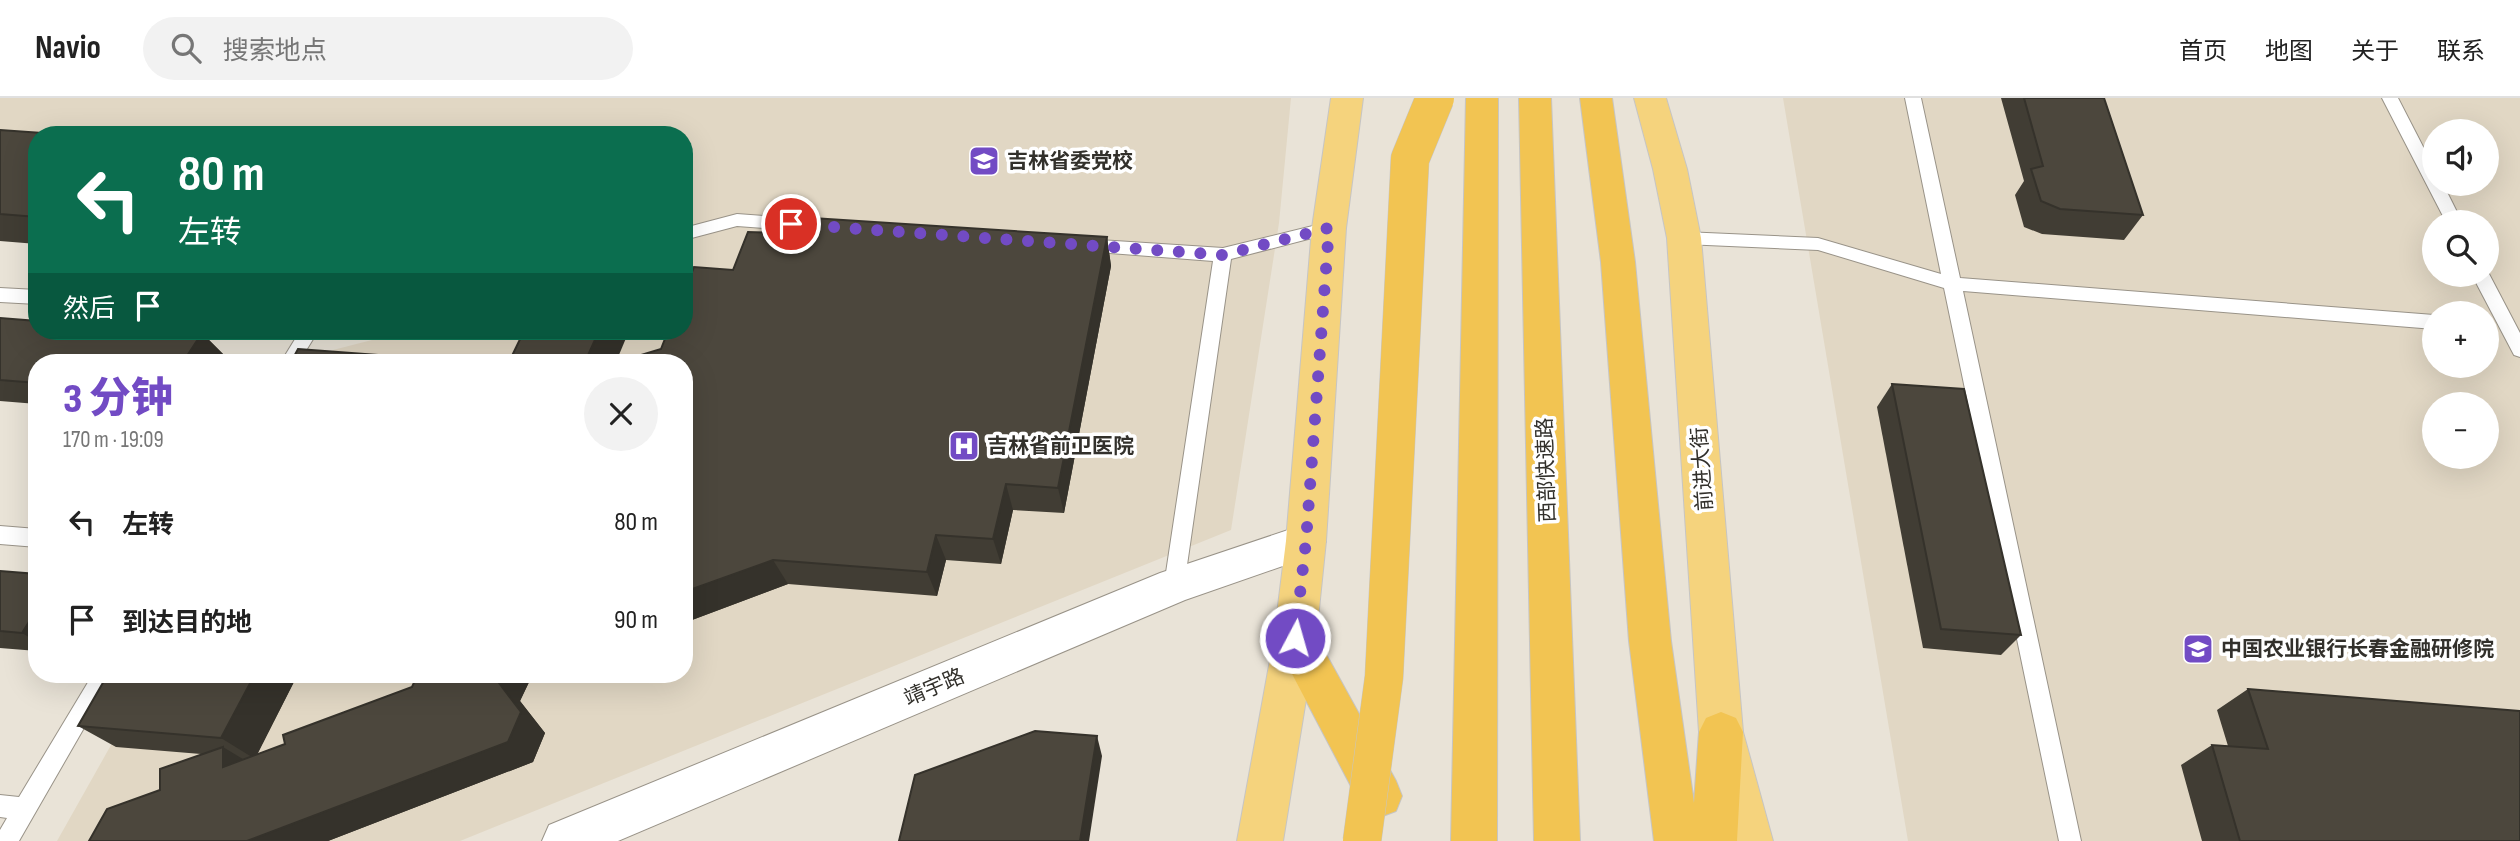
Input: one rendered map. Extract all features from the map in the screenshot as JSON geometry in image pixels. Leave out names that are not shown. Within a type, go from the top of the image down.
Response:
[{"type":"highway","points":[[1362,841],[1384,677],[1410,159],[1435,98]]},
{"type":"highway","points":[[1474,841],[1482,98]]},
{"type":"highway","name":"西部快速路","points":[[1535,98],[1557,841]]},
{"type":"highway","points":[[1596,98],[1618,262],[1650,641],[1677,841]]},
{"type":"highway","points":[[1295,638],[1380,794],[1380,841]]},
{"type":"highway","points":[[1714,841],[1721,732]]},
{"type":"main road","points":[[1260,841],[1295,638],[1306,541],[1329,228],[1347,98]]},
{"type":"main road","name":"前进大街","points":[[1650,98],[1670,169],[1684,238],[1721,732],[1750,841]]},
{"type":"street","name":"靖宇路","points":[[565,841],[1174,586],[1306,541]]},
{"type":"lane","points":[[1913,98],[2070,841]]},
{"type":"lane","points":[[2390,98],[2448,210]]},
{"type":"lane","points":[[693,232],[737,220],[821,226]]},
{"type":"lane","points":[[1071,244],[1223,255],[1329,228]]},
{"type":"lane","points":[[1684,238],[1818,244],[1953,284],[2422,321]]},
{"type":"lane","points":[[1174,586],[1223,255]]},
{"type":"lane","points":[[2488,287],[2514,328],[2520,350]]},
{"type":"lane","points":[[0,295],[28,297]]},
{"type":"lane","points":[[0,535],[28,537]]},
{"type":"lane","points":[[6,841],[99,683]]},
{"type":"lane","points":[[0,807],[26,809]]},
{"type":"shaded area","name":"吉林省前卫医院","points":[[0,98],[1291,98],[1279,223],[1231,530],[460,841],[57,841],[146,683],[693,683],[693,354],[331,354],[333,350],[372,340],[693,340],[693,126],[28,126],[28,136],[0,138]]},
{"type":"shaded area","name":"中国农业银行长春金融研修院","points":[[1783,98],[2520,98],[2520,841],[1908,841]]},
{"type":"building","points":[[2024,98],[2104,98],[2143,215],[2060,209],[2041,201],[2031,169],[2043,166]]},
{"type":"building","points":[[0,130],[28,132],[28,216],[0,214]]},
{"type":"building","points":[[781,216],[1107,237],[1058,488],[1006,484],[993,539],[936,535],[927,572],[773,560],[693,589],[693,354],[644,354],[661,349],[664,340],[693,340],[694,267],[733,270],[748,232],[775,233]]},
{"type":"building","points":[[0,318],[28,320],[28,340],[197,340],[188,354],[28,354],[28,382],[0,380]]},
{"type":"building","points":[[520,340],[595,340],[589,354],[513,354]]},
{"type":"building","points":[[298,349],[366,354],[295,354]]},
{"type":"building","points":[[1892,384],[1964,389],[2021,635],[1941,629]]},
{"type":"building","points":[[0,571],[28,573],[28,623],[22,633],[0,631]]},
{"type":"building","points":[[103,683],[250,683],[221,738],[78,726]]},
{"type":"building","points":[[414,683],[499,683],[521,712],[508,742],[247,841],[89,841],[107,809],[160,790],[160,769],[223,747],[223,767],[285,744],[283,735],[412,687]]},
{"type":"building","points":[[2248,689],[2520,711],[2520,841],[2240,841],[2212,745],[2268,749]]},
{"type":"building","points":[[1035,731],[1097,736],[1080,841],[899,841],[915,775]]},
{"type":"place","name":"吉林省委党校","points":[[984,161]]},
{"type":"place","name":"吉林省前卫医院","points":[[964,446]]},
{"type":"place","name":"中国农业银行长春金融研修院","points":[[2198,649]]},
{"type":"route","points":[[791,224],[1223,255],[1329,228],[1306,541],[1295,638]]}]
